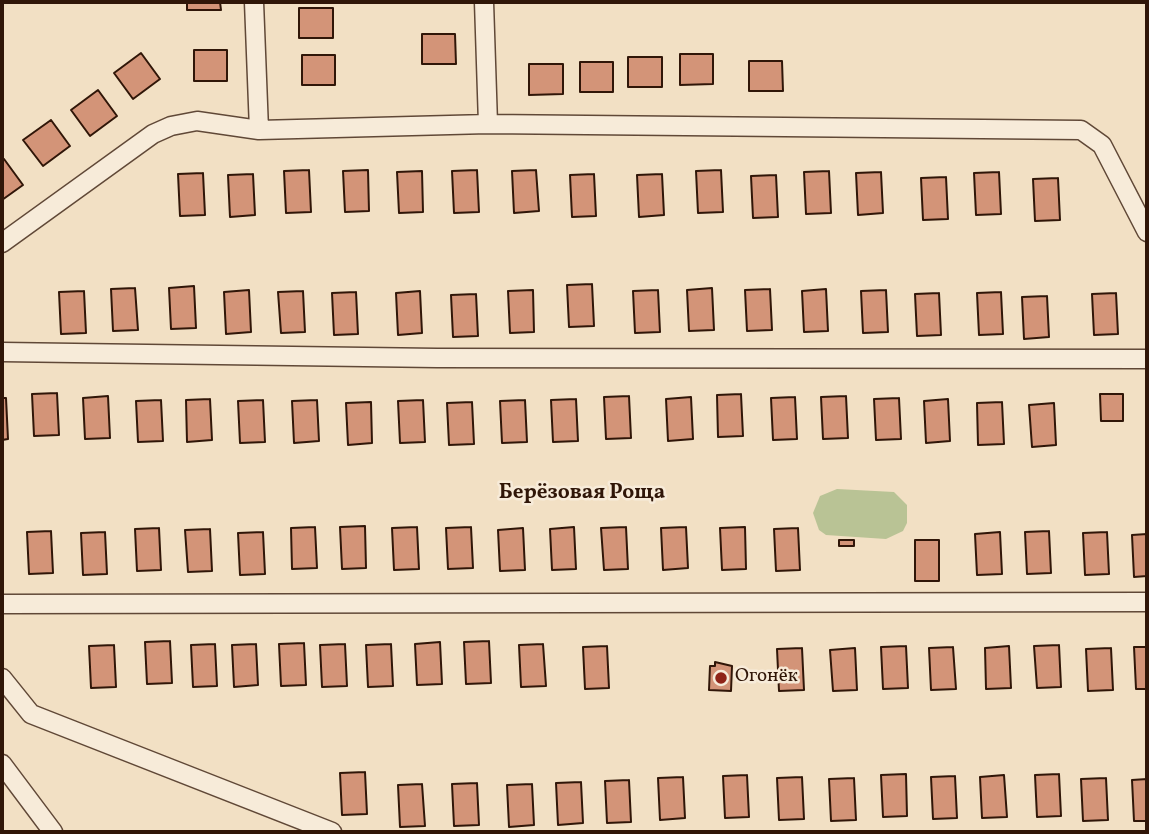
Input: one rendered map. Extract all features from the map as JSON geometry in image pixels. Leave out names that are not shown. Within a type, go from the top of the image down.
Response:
[{"type":"street","points":[[254,2],[259,130]]},
{"type":"street","points":[[484,2],[488,124]]},
{"type":"street","points":[[2,243],[162,129],[197,121],[259,130],[488,124],[1081,130],[1102,145],[1147,232]]},
{"type":"street","points":[[2,352],[437,358],[1147,359]]},
{"type":"street","points":[[2,604],[1147,602]]},
{"type":"street","points":[[2,678],[31,715],[332,832]]},
{"type":"street","points":[[2,764],[53,832]]},
{"type":"green space","points":[[837,489],[894,492],[907,505],[907,523],[903,531],[886,539],[826,535],[819,530],[813,513],[820,496]]},
{"type":"building","points":[[187,2],[220,2],[221,10],[187,10]]},
{"type":"building","points":[[299,8],[333,8],[333,38],[299,38]]},
{"type":"building","points":[[422,34],[455,34],[456,64],[422,64]]},
{"type":"building","points":[[194,50],[227,50],[227,81],[194,81]]},
{"type":"building","points":[[141,53],[160,79],[133,99],[114,73]]},
{"type":"building","points":[[680,54],[713,54],[713,84],[680,85]]},
{"type":"building","points":[[302,55],[335,55],[335,85],[302,85]]},
{"type":"building","points":[[628,57],[662,57],[662,87],[628,87]]},
{"type":"building","points":[[749,61],[782,61],[783,91],[749,91]]},
{"type":"building","points":[[580,62],[613,62],[613,92],[580,92]]},
{"type":"building","points":[[529,64],[563,64],[563,94],[529,95]]},
{"type":"building","points":[[98,90],[117,116],[90,136],[71,110]]},
{"type":"building","points":[[51,120],[70,146],[43,166],[23,140]]},
{"type":"building","points":[[4,159],[23,185],[2,200],[2,160]]},
{"type":"building","points":[[309,170],[311,212],[286,213],[284,171]]},
{"type":"building","points":[[368,170],[369,211],[345,212],[343,171]]},
{"type":"building","points":[[477,170],[479,212],[454,213],[452,171]]},
{"type":"building","points":[[536,170],[539,211],[514,213],[512,171]]},
{"type":"building","points":[[721,170],[723,212],[698,213],[696,171]]},
{"type":"building","points":[[422,171],[423,212],[399,213],[397,172]]},
{"type":"building","points":[[829,171],[831,213],[806,214],[804,172]]},
{"type":"building","points":[[881,172],[883,213],[858,215],[856,173]]},
{"type":"building","points":[[999,172],[1001,214],[976,215],[974,173]]},
{"type":"building","points":[[203,173],[205,215],[180,216],[178,174]]},
{"type":"building","points":[[253,174],[255,215],[230,217],[228,175]]},
{"type":"building","points":[[594,174],[596,216],[572,217],[570,175]]},
{"type":"building","points":[[662,174],[664,215],[639,217],[637,175]]},
{"type":"building","points":[[776,175],[778,217],[753,218],[751,176]]},
{"type":"building","points":[[946,177],[948,219],[923,220],[921,178]]},
{"type":"building","points":[[1058,178],[1060,220],[1035,221],[1033,179]]},
{"type":"building","points":[[592,284],[594,326],[569,327],[567,285]]},
{"type":"building","points":[[194,286],[196,328],[171,329],[169,288]]},
{"type":"building","points":[[135,288],[138,330],[113,331],[111,289]]},
{"type":"building","points":[[712,288],[714,330],[689,331],[687,290]]},
{"type":"building","points":[[770,289],[772,330],[747,331],[745,290]]},
{"type":"building","points":[[826,289],[828,331],[804,332],[802,291]]},
{"type":"building","points":[[249,290],[251,332],[226,334],[224,292]]},
{"type":"building","points":[[533,290],[534,332],[510,333],[508,291]]},
{"type":"building","points":[[658,290],[660,332],[635,333],[633,291]]},
{"type":"building","points":[[886,290],[888,332],[863,333],[861,291]]},
{"type":"building","points":[[84,291],[86,333],[61,334],[59,292]]},
{"type":"building","points":[[303,291],[305,332],[281,333],[278,292]]},
{"type":"building","points":[[420,291],[422,333],[398,335],[396,293]]},
{"type":"building","points":[[356,292],[358,334],[334,335],[332,293]]},
{"type":"building","points":[[1001,292],[1003,334],[979,335],[977,293]]},
{"type":"building","points":[[939,293],[941,335],[917,336],[915,294]]},
{"type":"building","points":[[1116,293],[1118,334],[1094,335],[1092,294]]},
{"type":"building","points":[[476,294],[478,336],[453,337],[451,295]]},
{"type":"building","points":[[1047,296],[1049,337],[1024,339],[1022,297]]},
{"type":"building","points":[[57,393],[59,435],[34,436],[32,394]]},
{"type":"building","points":[[741,394],[743,436],[718,437],[717,395]]},
{"type":"building","points":[[1100,394],[1123,394],[1123,421],[1101,421]]},
{"type":"building","points":[[108,396],[110,438],[85,439],[83,398]]},
{"type":"building","points":[[629,396],[631,438],[606,439],[604,397]]},
{"type":"building","points":[[846,396],[848,438],[823,439],[821,397]]},
{"type":"building","points":[[691,397],[693,439],[668,441],[666,399]]},
{"type":"building","points":[[795,397],[797,439],[773,440],[771,398]]},
{"type":"building","points":[[2,398],[6,398],[8,439],[2,440]]},
{"type":"building","points":[[899,398],[901,439],[876,440],[874,399]]},
{"type":"building","points":[[210,399],[212,440],[187,442],[186,400]]},
{"type":"building","points":[[576,399],[578,441],[553,442],[551,400]]},
{"type":"building","points":[[948,399],[950,441],[926,443],[924,401]]},
{"type":"building","points":[[161,400],[163,441],[138,442],[136,401]]},
{"type":"building","points":[[263,400],[265,442],[240,443],[238,401]]},
{"type":"building","points":[[317,400],[319,441],[294,443],[292,401]]},
{"type":"building","points":[[423,400],[425,442],[400,443],[398,401]]},
{"type":"building","points":[[525,400],[527,442],[502,443],[500,401]]},
{"type":"building","points":[[371,402],[372,443],[348,445],[346,403]]},
{"type":"building","points":[[472,402],[474,444],[449,445],[447,403]]},
{"type":"building","points":[[1002,402],[1004,444],[978,445],[977,403]]},
{"type":"building","points":[[1054,403],[1056,445],[1032,447],[1029,405]]},
{"type":"building","points":[[365,526],[366,568],[342,569],[340,527]]},
{"type":"building","points":[[315,527],[317,568],[292,569],[291,528]]},
{"type":"building","points":[[417,527],[419,569],[394,570],[392,528]]},
{"type":"building","points":[[471,527],[473,568],[448,569],[446,528]]},
{"type":"building","points":[[574,527],[576,569],[552,570],[550,529]]},
{"type":"building","points":[[626,527],[628,569],[604,570],[601,528]]},
{"type":"building","points":[[686,527],[688,568],[663,570],[661,528]]},
{"type":"building","points":[[745,527],[746,569],[722,570],[720,528]]},
{"type":"building","points":[[159,528],[161,570],[137,571],[135,529]]},
{"type":"building","points":[[523,528],[525,570],[500,571],[498,530]]},
{"type":"building","points":[[798,528],[800,570],[776,571],[774,529]]},
{"type":"building","points":[[210,529],[212,571],[188,572],[185,530]]},
{"type":"building","points":[[51,531],[53,573],[29,574],[27,532]]},
{"type":"building","points":[[1049,531],[1051,573],[1027,574],[1025,532]]},
{"type":"building","points":[[105,532],[107,574],[83,575],[81,533]]},
{"type":"building","points":[[263,532],[265,574],[240,575],[238,533]]},
{"type":"building","points":[[1000,532],[1002,574],[977,575],[975,534]]},
{"type":"building","points":[[1107,532],[1109,574],[1085,575],[1083,533]]},
{"type":"building","points":[[1147,534],[1147,576],[1134,577],[1132,535]]},
{"type":"building","points":[[839,540],[854,540],[854,546],[839,546]]},
{"type":"building","points":[[915,540],[939,540],[939,581],[915,581]]},
{"type":"building","points":[[170,641],[172,683],[147,684],[145,642]]},
{"type":"building","points":[[489,641],[491,683],[466,684],[464,642]]},
{"type":"building","points":[[440,642],[442,684],[417,685],[415,644]]},
{"type":"building","points":[[304,643],[306,685],[281,686],[279,644]]},
{"type":"building","points":[[215,644],[217,686],[193,687],[191,645]]},
{"type":"building","points":[[256,644],[258,685],[234,687],[232,645]]},
{"type":"building","points":[[345,644],[347,686],[322,687],[320,645]]},
{"type":"building","points":[[391,644],[393,686],[368,687],[366,645]]},
{"type":"building","points":[[543,644],[546,686],[521,687],[519,645]]},
{"type":"building","points":[[114,645],[116,687],[91,688],[89,646]]},
{"type":"building","points":[[1059,645],[1061,687],[1037,688],[1034,646]]},
{"type":"building","points":[[607,646],[609,688],[585,689],[583,647]]},
{"type":"building","points":[[906,646],[908,688],[883,689],[881,647]]},
{"type":"building","points":[[1009,646],[1011,688],[986,689],[985,648]]},
{"type":"building","points":[[953,647],[956,689],[931,690],[929,648]]},
{"type":"building","points":[[1134,647],[1147,647],[1147,689],[1136,689]]},
{"type":"building","points":[[802,648],[804,690],[779,691],[777,649]]},
{"type":"building","points":[[855,648],[857,690],[833,691],[830,650]]},
{"type":"building","points":[[1111,648],[1113,690],[1088,691],[1086,649]]},
{"type":"building","name":"Огонёк","points":[[715,662],[732,666],[731,691],[709,690],[710,666],[715,666]]},
{"type":"building","points":[[365,772],[367,814],[342,815],[340,773]]},
{"type":"building","points":[[906,774],[907,816],[883,817],[881,775]]},
{"type":"building","points":[[1059,774],[1061,816],[1037,817],[1035,775]]},
{"type":"building","points":[[747,775],[749,817],[725,818],[723,776]]},
{"type":"building","points":[[1004,775],[1007,817],[982,818],[980,777]]},
{"type":"building","points":[[955,776],[957,818],[933,819],[931,777]]},
{"type":"building","points":[[683,777],[685,818],[660,820],[658,778]]},
{"type":"building","points":[[802,777],[804,819],[779,820],[777,778]]},
{"type":"building","points":[[854,778],[856,820],[831,821],[829,779]]},
{"type":"building","points":[[1106,778],[1108,820],[1083,821],[1081,779]]},
{"type":"building","points":[[1147,779],[1147,821],[1134,821],[1132,780]]},
{"type":"building","points":[[629,780],[631,822],[607,823],[605,781]]},
{"type":"building","points":[[581,782],[583,823],[558,825],[556,783]]},
{"type":"building","points":[[477,783],[479,825],[454,826],[452,784]]},
{"type":"building","points":[[422,784],[425,826],[400,827],[398,785]]},
{"type":"building","points":[[532,784],[534,825],[509,827],[507,785]]},
{"type":"place","name":"Огонёк","points":[[721,678]]},
{"type":"district","name":"Берёзовая Роща","points":[[582,494]]}]
